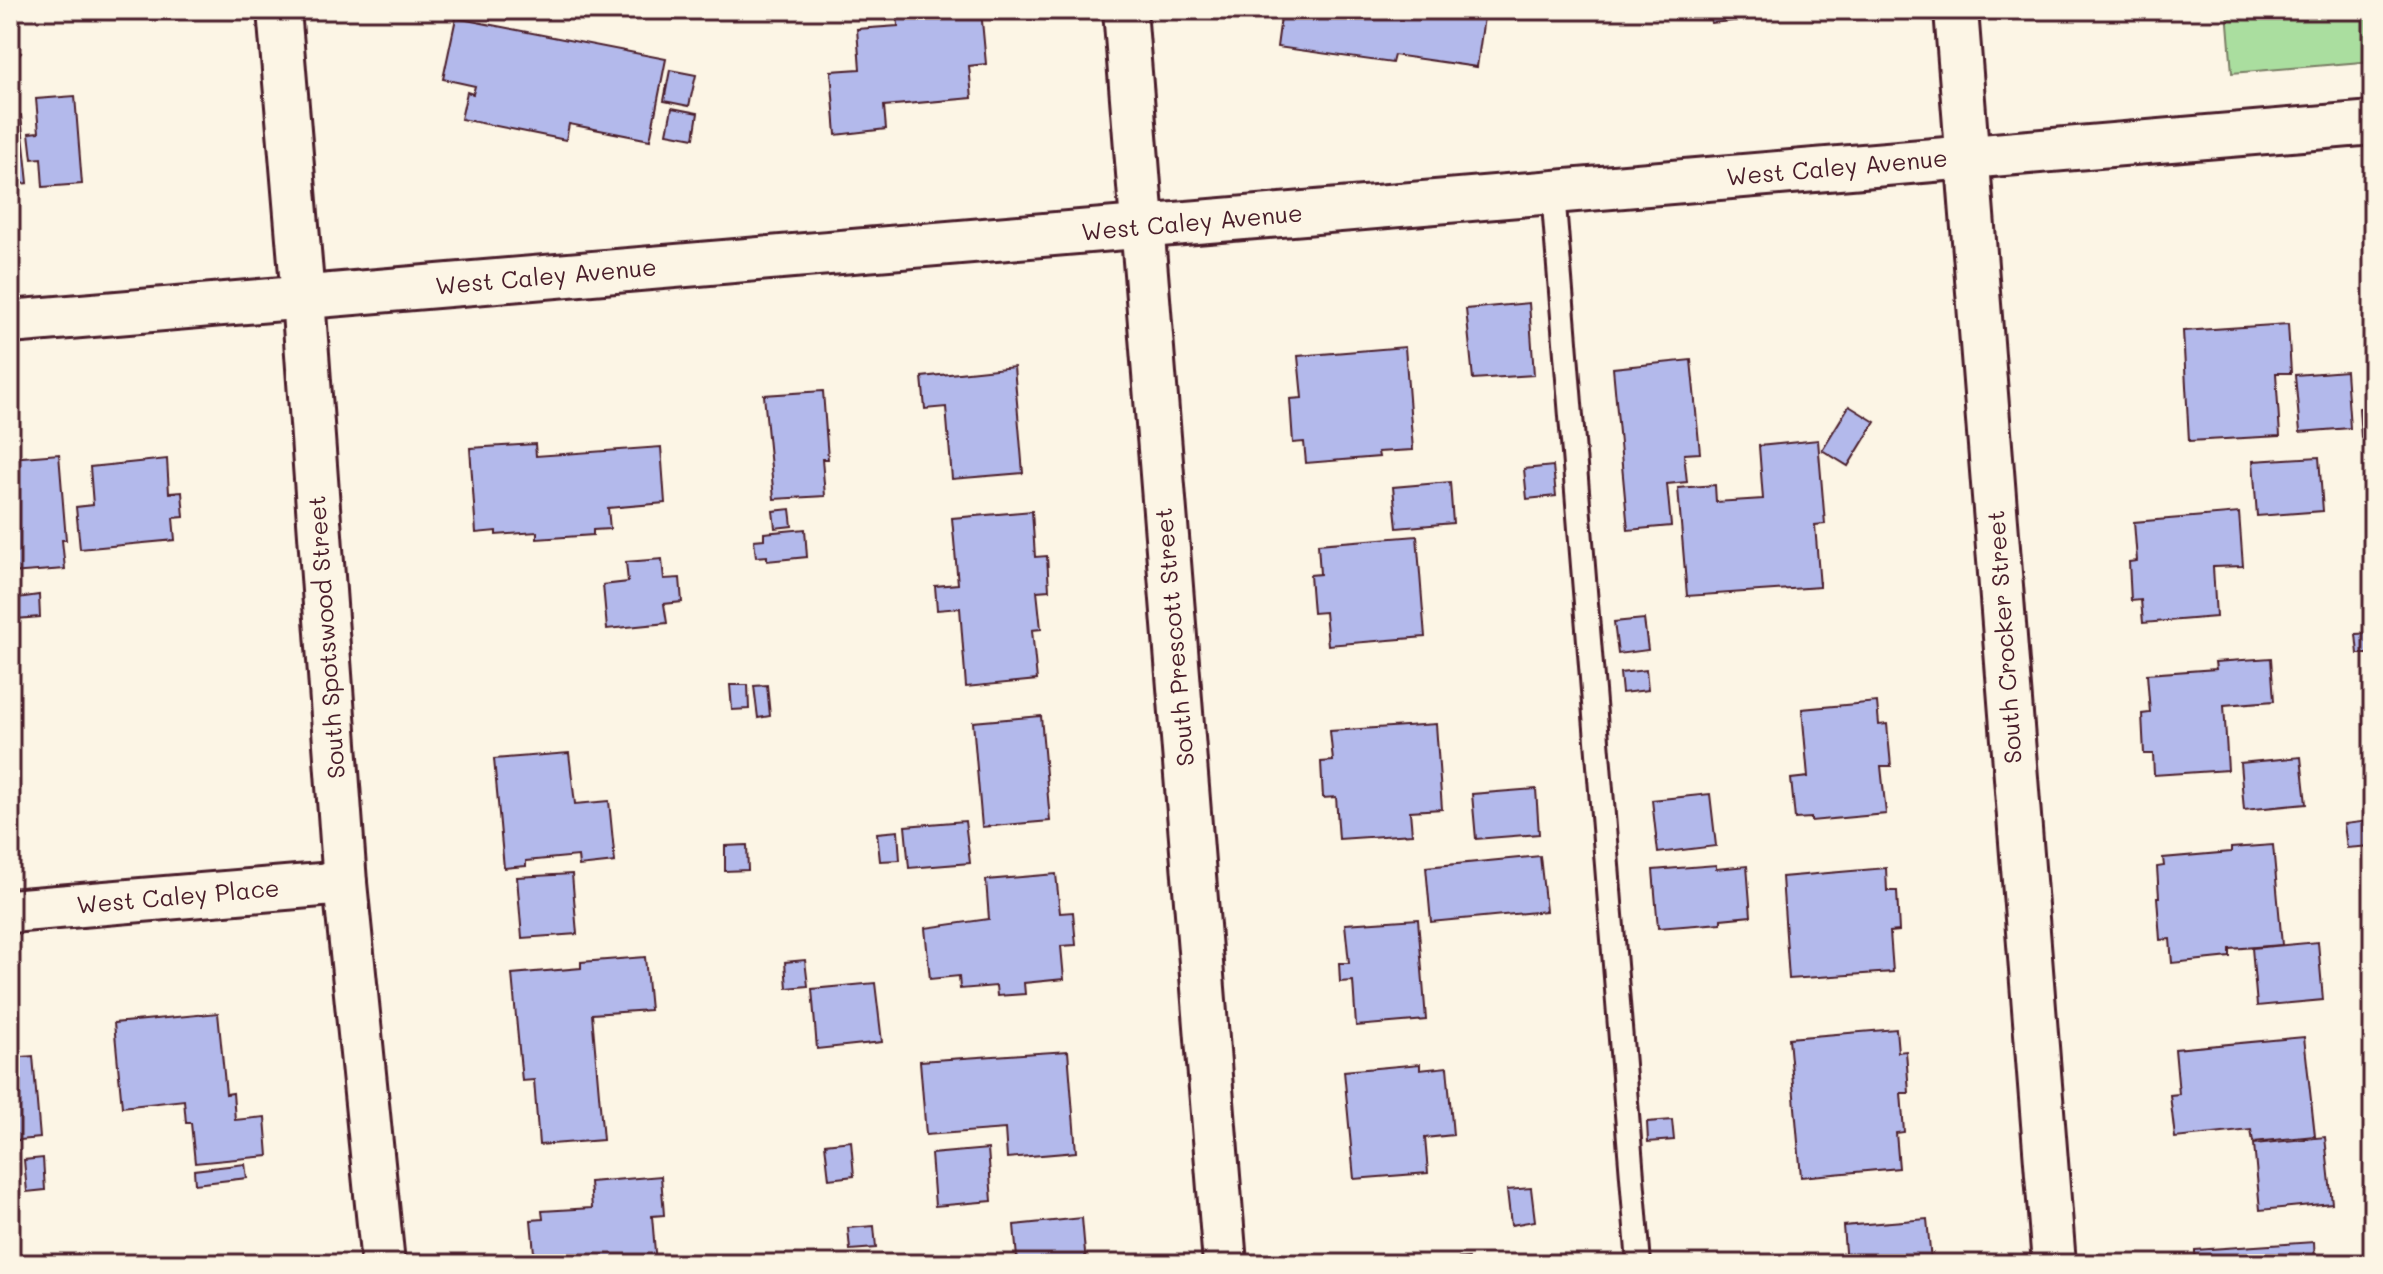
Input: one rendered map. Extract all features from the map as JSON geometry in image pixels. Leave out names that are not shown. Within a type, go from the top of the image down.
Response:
[{"type":"street","name":"South Spotswood Street","points":[[279,10],[345,883],[383,1264]]},
{"type":"street","name":"South Prescott Street","points":[[1125,10],[1225,1264]]},
{"type":"street","name":"South Crocker Street","points":[[1956,10],[2054,1264]]},
{"type":"street","name":"West Caley Avenue","points":[[10,322],[2373,123]]},
{"type":"street","name":"West Caley Place","points":[[10,911],[345,883]]},
{"type":"lane","points":[[1553,192],[1639,1264]]},
{"type":"green space","points":[[2227,10],[2373,10],[2373,61],[2232,73]]},
{"type":"building","points":[[897,10],[981,10],[986,64],[969,66],[972,98],[884,106],[886,129],[836,135],[831,71],[860,69],[857,29],[898,26]]},
{"type":"building","points":[[1282,10],[1485,10],[1477,67],[1394,55],[1392,63],[1277,47]]},
{"type":"building","points":[[1655,10],[1742,10],[1743,20],[1711,23],[1710,11],[1655,16]]},
{"type":"building","points":[[456,18],[666,59],[650,140],[569,124],[566,140],[461,119],[467,92],[473,94],[475,86],[443,79]]},
{"type":"building","points":[[10,44],[21,53],[10,67]]},
{"type":"building","points":[[670,70],[696,75],[689,106],[664,101]]},
{"type":"building","points":[[75,96],[82,184],[43,187],[41,158],[32,159],[29,133],[39,132],[36,99]]},
{"type":"building","points":[[672,108],[698,113],[694,138],[667,133]]},
{"type":"building","points":[[21,115],[28,183],[10,185],[10,116]]},
{"type":"building","points":[[1529,303],[1534,375],[1473,379],[1466,309]]},
{"type":"building","points":[[2288,324],[2291,373],[2276,373],[2280,436],[2189,441],[2183,331]]},
{"type":"building","points":[[1405,347],[1413,450],[1378,452],[1379,457],[1306,463],[1304,442],[1293,443],[1290,399],[1302,398],[1298,356]]},
{"type":"building","points":[[1691,360],[1700,453],[1684,454],[1687,482],[1667,484],[1671,526],[1628,530],[1613,368]]},
{"type":"building","points":[[1014,367],[1023,473],[952,479],[946,407],[925,409],[922,377]]},
{"type":"building","points":[[2346,371],[2350,428],[2300,432],[2295,375]]},
{"type":"building","points":[[823,391],[828,459],[822,459],[825,496],[774,499],[764,395]]},
{"type":"building","points":[[1849,406],[1875,422],[1848,466],[1822,450]]},
{"type":"building","points":[[2373,406],[2373,437],[2361,438],[2359,408]]},
{"type":"building","points":[[1818,440],[1825,524],[1815,525],[1820,587],[1687,596],[1678,488],[1715,485],[1716,502],[1763,499],[1759,446]]},
{"type":"building","points":[[535,444],[536,456],[661,447],[665,503],[608,508],[610,529],[593,530],[593,535],[537,539],[537,532],[476,533],[470,448]]},
{"type":"building","points":[[59,454],[66,540],[62,540],[65,569],[10,573],[10,458]]},
{"type":"building","points":[[2319,457],[2323,511],[2257,516],[2253,461]]},
{"type":"building","points":[[167,459],[169,493],[182,492],[184,517],[173,518],[175,540],[80,549],[76,507],[93,505],[90,467]]},
{"type":"building","points":[[1553,466],[1556,496],[1527,499],[1524,469]]},
{"type":"building","points":[[1450,482],[1453,523],[1397,528],[1393,487]]},
{"type":"building","points":[[790,509],[792,526],[775,528],[773,511]]},
{"type":"building","points":[[1032,511],[1035,557],[1047,556],[1049,590],[1037,591],[1041,629],[1032,630],[1037,680],[966,687],[960,608],[937,610],[935,586],[958,584],[952,518]]},
{"type":"building","points":[[2239,513],[2243,566],[2213,567],[2216,617],[2143,623],[2141,600],[2131,601],[2129,562],[2137,561],[2134,522]]},
{"type":"building","points":[[805,529],[807,557],[767,561],[767,556],[756,557],[754,540],[764,539],[764,533]]},
{"type":"building","points":[[1417,536],[1425,637],[1328,645],[1325,612],[1313,613],[1310,575],[1320,574],[1318,544]]},
{"type":"building","points":[[662,559],[664,579],[680,578],[682,602],[664,604],[667,623],[607,629],[603,585],[628,582],[626,562]]},
{"type":"building","points":[[39,595],[40,617],[16,619],[17,623],[10,623],[10,599]]},
{"type":"building","points":[[1644,619],[1648,650],[1618,654],[1614,622]]},
{"type":"building","points":[[2373,633],[2373,654],[2358,654],[2356,634]]},
{"type":"building","points":[[2271,658],[2274,701],[2224,705],[2228,770],[2154,775],[2153,754],[2144,754],[2142,714],[2150,713],[2147,674],[2216,669],[2215,662]]},
{"type":"building","points":[[1646,670],[1648,690],[1622,693],[1620,673]]},
{"type":"building","points":[[730,685],[748,685],[749,709],[732,710]]},
{"type":"building","points":[[767,685],[770,716],[758,718],[754,686]]},
{"type":"building","points":[[1877,702],[1879,725],[1887,724],[1891,766],[1881,766],[1886,814],[1811,821],[1811,818],[1795,819],[1791,779],[1808,777],[1802,709]]},
{"type":"building","points":[[1041,716],[1050,821],[982,827],[973,722]]},
{"type":"building","points":[[1436,724],[1442,809],[1410,811],[1412,834],[1339,839],[1336,797],[1323,798],[1321,762],[1333,761],[1330,731]]},
{"type":"building","points":[[569,753],[575,804],[609,801],[615,862],[579,866],[578,856],[526,861],[526,866],[504,868],[494,759]]},
{"type":"building","points":[[2301,757],[2306,804],[2244,810],[2240,763]]},
{"type":"building","points":[[1536,789],[1539,834],[1476,839],[1472,794]]},
{"type":"building","points":[[1710,794],[1716,846],[1658,853],[1652,800]]},
{"type":"building","points":[[965,821],[970,863],[909,868],[905,826]]},
{"type":"building","points":[[2369,821],[2371,846],[2347,848],[2344,824]]},
{"type":"building","points":[[898,831],[900,860],[880,861],[877,833]]},
{"type":"building","points":[[747,845],[748,870],[725,871],[725,846]]},
{"type":"building","points":[[2273,845],[2282,945],[2230,949],[2230,957],[2172,963],[2170,939],[2160,940],[2157,867],[2164,866],[2163,858]]},
{"type":"building","points":[[1540,856],[1546,911],[1431,922],[1426,867]]},
{"type":"building","points":[[1716,865],[1716,869],[1747,866],[1751,916],[1721,919],[1721,923],[1658,928],[1653,870]]},
{"type":"building","points":[[1886,868],[1887,891],[1897,891],[1899,931],[1890,932],[1893,972],[1789,979],[1782,877]]},
{"type":"building","points":[[572,874],[577,934],[522,938],[517,877]]},
{"type":"building","points":[[1056,874],[1060,913],[1073,912],[1076,945],[1061,946],[1064,979],[1024,983],[1025,994],[997,996],[996,986],[960,989],[959,976],[930,979],[925,928],[989,919],[986,880]]},
{"type":"building","points":[[1418,919],[1426,1020],[1356,1026],[1353,981],[1340,982],[1339,963],[1349,963],[1345,924]]},
{"type":"building","points":[[2318,942],[2323,1000],[2257,1006],[2252,948]]},
{"type":"building","points":[[645,957],[650,1010],[592,1014],[603,1140],[539,1145],[534,1080],[522,1081],[512,974],[581,968],[581,962]]},
{"type":"building","points":[[805,960],[808,986],[787,988],[785,962]]},
{"type":"building","points":[[875,983],[882,1042],[817,1049],[812,989]]},
{"type":"building","points":[[218,1013],[226,1094],[233,1093],[235,1120],[265,1117],[268,1156],[195,1163],[191,1123],[186,1123],[184,1100],[122,1107],[114,1023]]},
{"type":"building","points":[[1896,1029],[1898,1052],[1906,1051],[1909,1093],[1901,1093],[1904,1132],[1896,1133],[1899,1168],[1801,1177],[1789,1038]]},
{"type":"building","points":[[2304,1037],[2315,1136],[2253,1142],[2251,1130],[2175,1138],[2170,1095],[2179,1094],[2175,1049]]},
{"type":"building","points":[[1068,1051],[1076,1152],[1007,1158],[1005,1129],[926,1135],[920,1061]]},
{"type":"building","points":[[33,1056],[40,1138],[10,1141],[10,1058]]},
{"type":"building","points":[[1420,1064],[1420,1070],[1447,1067],[1453,1135],[1425,1138],[1428,1173],[1354,1179],[1344,1071]]},
{"type":"building","points":[[1672,1120],[1674,1140],[1648,1142],[1647,1122]]},
{"type":"building","points":[[2325,1137],[2332,1203],[2260,1210],[2254,1144]]},
{"type":"building","points":[[851,1141],[854,1176],[829,1179],[825,1144]]},
{"type":"building","points":[[988,1149],[992,1201],[935,1206],[931,1154]]},
{"type":"building","points":[[43,1158],[45,1190],[27,1192],[24,1160]]},
{"type":"building","points":[[245,1164],[247,1178],[195,1184],[194,1170]]},
{"type":"building","points":[[661,1176],[664,1215],[652,1216],[656,1264],[535,1264],[531,1220],[543,1219],[542,1211],[592,1208],[590,1182]]},
{"type":"building","points":[[1531,1188],[1535,1221],[1511,1225],[1507,1190]]},
{"type":"building","points":[[1082,1218],[1086,1264],[984,1264],[983,1261],[1017,1258],[1014,1225]]},
{"type":"building","points":[[1927,1219],[1931,1261],[1922,1261],[1922,1264],[1846,1264],[1843,1226]]},
{"type":"building","points":[[874,1226],[876,1248],[850,1250],[848,1228]]},
{"type":"building","points":[[2314,1242],[2315,1264],[2195,1264],[2195,1250]]},
{"type":"building","points":[[1468,1258],[1468,1264],[1388,1264]]}]
